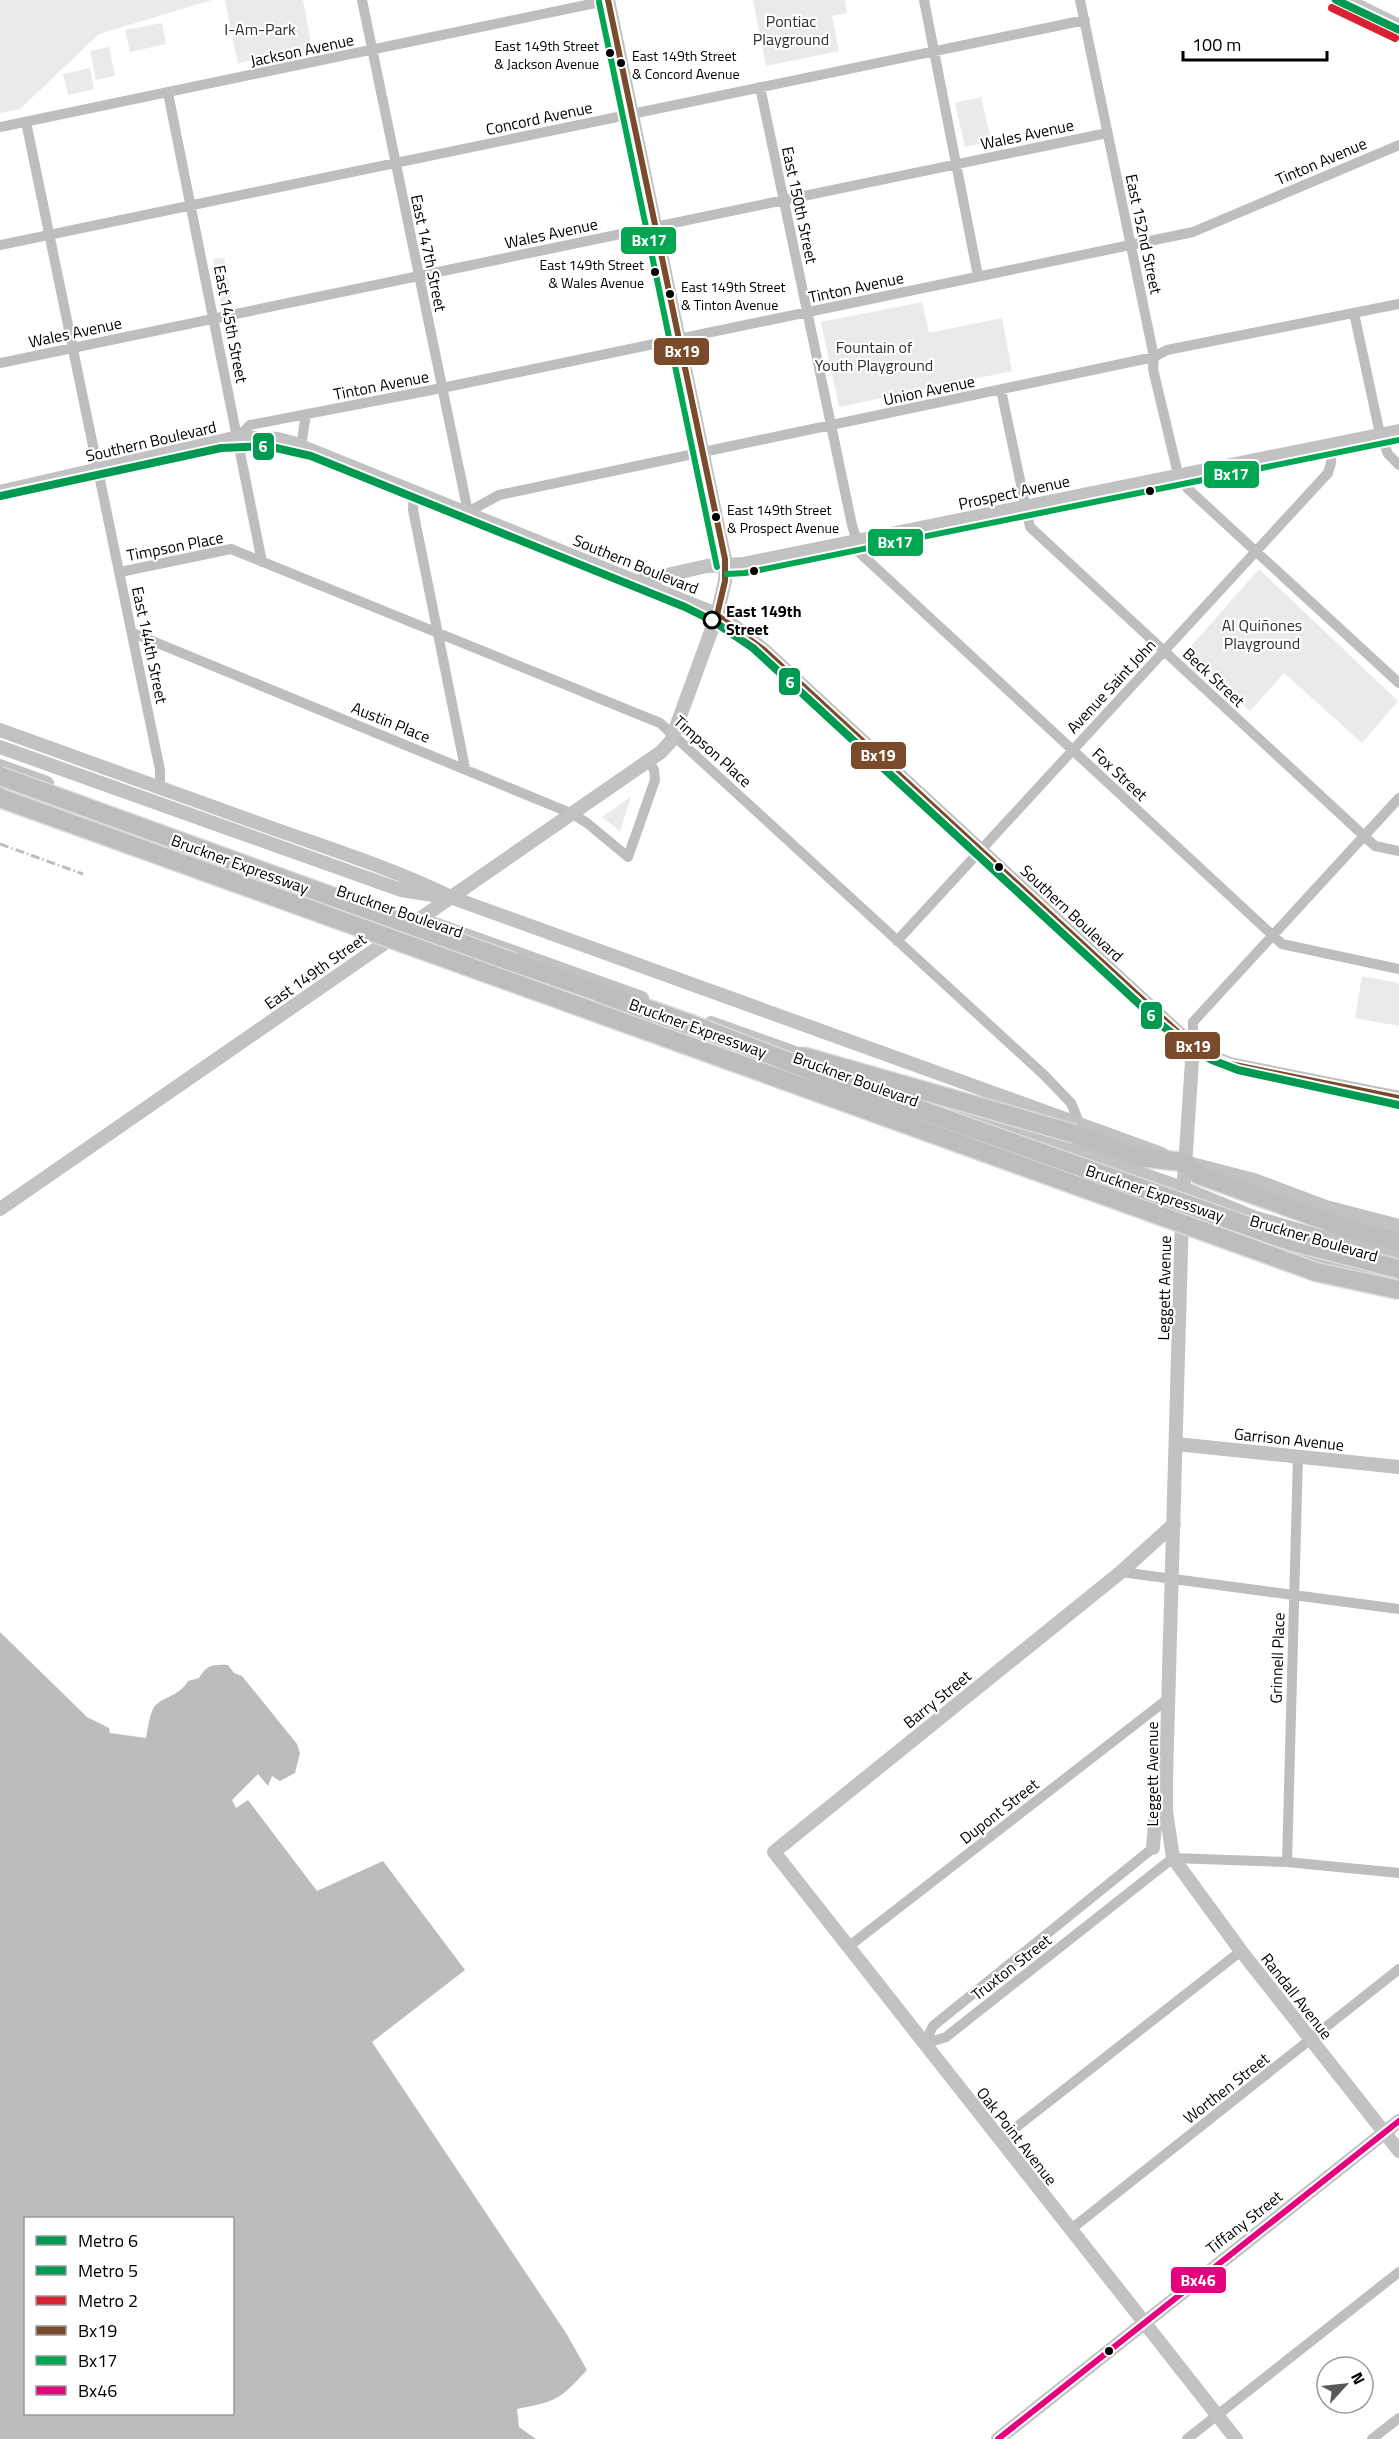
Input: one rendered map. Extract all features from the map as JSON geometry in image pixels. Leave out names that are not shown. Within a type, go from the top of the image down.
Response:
[{"type":"highway","name":"Bruckner Expressway","points":[[0,776],[691,1024],[833,1079],[1258,1229],[1301,1244],[1399,1269]]},
{"type":"highway","name":"Bruckner Expressway","points":[[0,798],[1316,1272],[1399,1290]]},
{"type":"highway","points":[[691,1024],[1078,1130],[1137,1157],[1184,1162],[1199,1175],[1349,1229],[1399,1242]]},
{"type":"main road","name":"East 149th Street","points":[[0,1209],[649,761],[668,746],[674,735],[717,615],[725,581],[726,565],[609,0]]},
{"type":"main road","points":[[1346,0],[1399,26]]},
{"type":"main road","name":"Prospect Avenue","points":[[636,582],[707,566],[743,564],[1399,431]]},
{"type":"main road","name":"Southern Boulevard","points":[[0,492],[99,471],[238,437],[278,439],[468,512],[717,615],[764,650],[1193,1046],[1207,1055],[1230,1064],[1399,1098]]},
{"type":"main road","name":"Bruckner Boulevard","points":[[0,730],[361,858],[453,897],[1078,1130]]},
{"type":"main road","name":"Bruckner Boulevard","points":[[0,747],[401,890],[453,897]]},
{"type":"main road","name":"Bruckner Boulevard","points":[[0,766],[952,1109],[1183,1188],[1253,1217],[1350,1245],[1399,1256]]},
{"type":"main road","points":[[45,783],[105,825]]},
{"type":"main road","name":"Bruckner Boulevard","points":[[0,788],[405,930],[856,1098],[1182,1214],[1313,1258],[1399,1279]]},
{"type":"main road","name":"Leggett Avenue","points":[[1173,1858],[1166,1811],[1166,1778],[1182,1214],[1193,1046]]},
{"type":"main road","name":"Bruckner Boulevard","points":[[1184,1162],[1254,1180],[1326,1207],[1399,1226]]},
{"type":"main road","name":"Garrison Avenue","points":[[1176,1444],[1399,1467]]},
{"type":"main road","name":"Barry Street","points":[[774,1852],[1121,1572],[1173,1524]]},
{"type":"main road","points":[[1153,1848],[1156,1811],[1166,1778]]},
{"type":"main road","name":"Oak Point Avenue","points":[[774,1852],[1236,2439]]},
{"type":"main road","name":"Randall Avenue","points":[[1173,1858],[1241,1951],[1399,2151]]},
{"type":"main road","name":"Tiffany Street","points":[[998,2439],[1399,2121]]},
{"type":"street","name":"East 147th Street","points":[[362,0],[468,512]]},
{"type":"street","name":"Jackson Avenue","points":[[0,126],[609,0]]},
{"type":"street","points":[[924,0],[978,276]]},
{"type":"street","name":"East 152nd Street","points":[[1080,0],[1154,357],[1153,369],[1178,474]]},
{"type":"street","name":"Concord Avenue","points":[[0,245],[1085,20]]},
{"type":"street","name":"East 150th Street","points":[[760,87],[856,541]]},
{"type":"street","name":"East 145th Street","points":[[168,93],[262,562]]},
{"type":"street","name":"East 144th Street","points":[[26,122],[133,633],[160,770],[160,787]]},
{"type":"street","name":"Wales Avenue","points":[[0,363],[1107,133]]},
{"type":"street","name":"Tinton Avenue","points":[[238,437],[250,425],[442,388],[1193,232],[1399,144]]},
{"type":"street","name":"Union Avenue","points":[[468,512],[499,495],[1154,357],[1167,350],[1399,304]]},
{"type":"street","points":[[1354,313],[1380,434],[1388,454],[1399,465]]},
{"type":"street","name":"Beck Street","points":[[1001,390],[1030,526],[1375,846],[1399,851]]},
{"type":"street","points":[[301,446],[306,414]]},
{"type":"street","name":"Avenue Saint John","points":[[897,941],[1328,473],[1332,444]]},
{"type":"street","points":[[1178,474],[1188,489],[1399,683]]},
{"type":"street","points":[[414,492],[413,510],[465,768]]},
{"type":"street","name":"Fox Street","points":[[856,541],[865,558],[1285,946],[1399,969]]},
{"type":"street","name":"Timpson Place","points":[[120,572],[231,549],[660,723],[1044,1075],[1071,1103],[1078,1130]]},
{"type":"street","name":"Austin Place","points":[[133,633],[573,814],[628,857],[655,780],[654,770],[649,761]]},
{"type":"street","name":"Leggett Avenue","points":[[1193,1046],[1193,1022],[1399,798]]},
{"type":"street","name":"Grinnell Place","points":[[1287,1862],[1298,1456]]},
{"type":"street","points":[[1121,1572],[1399,1610]]},
{"type":"street","name":"Dupont Street","points":[[848,1947],[1169,1698]]},
{"type":"street","name":"Truxton Street","points":[[924,2044],[933,2026],[1153,1848]]},
{"type":"street","points":[[1173,1858],[1287,1862],[1399,1873]]},
{"type":"street","name":"Truxton Street","points":[[924,2044],[946,2037],[1173,1858]]},
{"type":"street","points":[[1000,2140],[1241,1951]]},
{"type":"street","name":"Worthen Street","points":[[1070,2230],[1399,1969]]},
{"type":"street","points":[[1187,2439],[1399,2272]]},
{"type":"street","points":[[1372,2439],[1399,2418]]},
{"type":"green space","points":[[0,0],[212,0],[99,34],[20,109],[0,113]]},
{"type":"green space","name":"I-Am-Park","points":[[225,0],[303,0],[312,48],[238,63]]},
{"type":"green space","name":"Pontiac Playground","points":[[753,0],[845,0],[847,13],[832,16],[839,51],[766,66]]},
{"type":"green space","points":[[162,23],[166,44],[130,52],[125,30]]},
{"type":"green space","points":[[109,47],[115,76],[96,80],[90,51]]},
{"type":"green space","points":[[90,68],[94,89],[68,95],[63,74]]},
{"type":"green space","points":[[981,97],[991,141],[965,147],[955,103]]},
{"type":"green space","points":[[224,258],[232,300],[221,304],[213,259]]},
{"type":"green space","name":"Fountain of Youth Playground","points":[[922,302],[929,333],[1002,318],[1012,371],[839,407],[821,322]]},
{"type":"green space","name":"Al Quiñones Playground","points":[[1259,569],[1398,701],[1362,743],[1284,673],[1250,711],[1186,652]]},
{"type":"green space","points":[[631,797],[620,831],[602,817]]},
{"type":"green space","points":[[1362,976],[1399,983],[1399,1026],[1355,1018]]},
{"type":"shaded area","points":[[0,1632],[87,1717],[109,1728],[110,1733],[146,1738],[150,1716],[156,1705],[179,1691],[188,1681],[199,1678],[208,1668],[215,1665],[228,1665],[234,1673],[242,1676],[297,1744],[300,1753],[295,1773],[280,1781],[272,1776],[268,1786],[258,1774],[232,1800],[236,1808],[248,1800],[317,1891],[383,1861],[465,1970],[372,2042],[566,2333],[587,2370],[557,2398],[517,2409],[519,2427],[536,2439],[0,2439]]},
{"type":"railway","points":[[0,844],[83,874]]},
{"type":"metro line","name":"5","points":[[1336,0],[1399,30]]},
{"type":"metro line","name":"2","points":[[1332,8],[1395,38]]},
{"type":"metro line","name":"6","points":[[0,496],[221,448],[267,446],[311,456],[685,607],[713,621],[753,648],[1164,1027],[1187,1045],[1212,1060],[1238,1070],[1399,1105]]},
{"type":"transit line","name":"Bx19","points":[[608,0],[725,559],[725,581],[717,615]]},
{"type":"transit line","name":"Bx17","points":[[599,2],[717,567]]},
{"type":"transit line","name":"Bx17","points":[[727,574],[745,573],[1399,440]]},
{"type":"transit line","name":"Bx19","points":[[717,615],[764,650],[1193,1046],[1207,1055],[1230,1064],[1399,1098]]},
{"type":"transit line","name":"Bx46","points":[[998,2439],[1399,2121]]},
{"type":"place","name":"East 149th Street & Jackson Avenue","points":[[610,53]]},
{"type":"place","name":"East 149th Street & Concord Avenue","points":[[621,63]]},
{"type":"place","name":"East 149th Street & Wales Avenue","points":[[655,272]]},
{"type":"place","name":"East 149th Street & Tinton Avenue","points":[[670,294]]},
{"type":"place","name":"East 149th Street & Prospect Avenue","points":[[716,517]]},
{"type":"place","name":"East 149th Street","points":[[712,620]]}]
